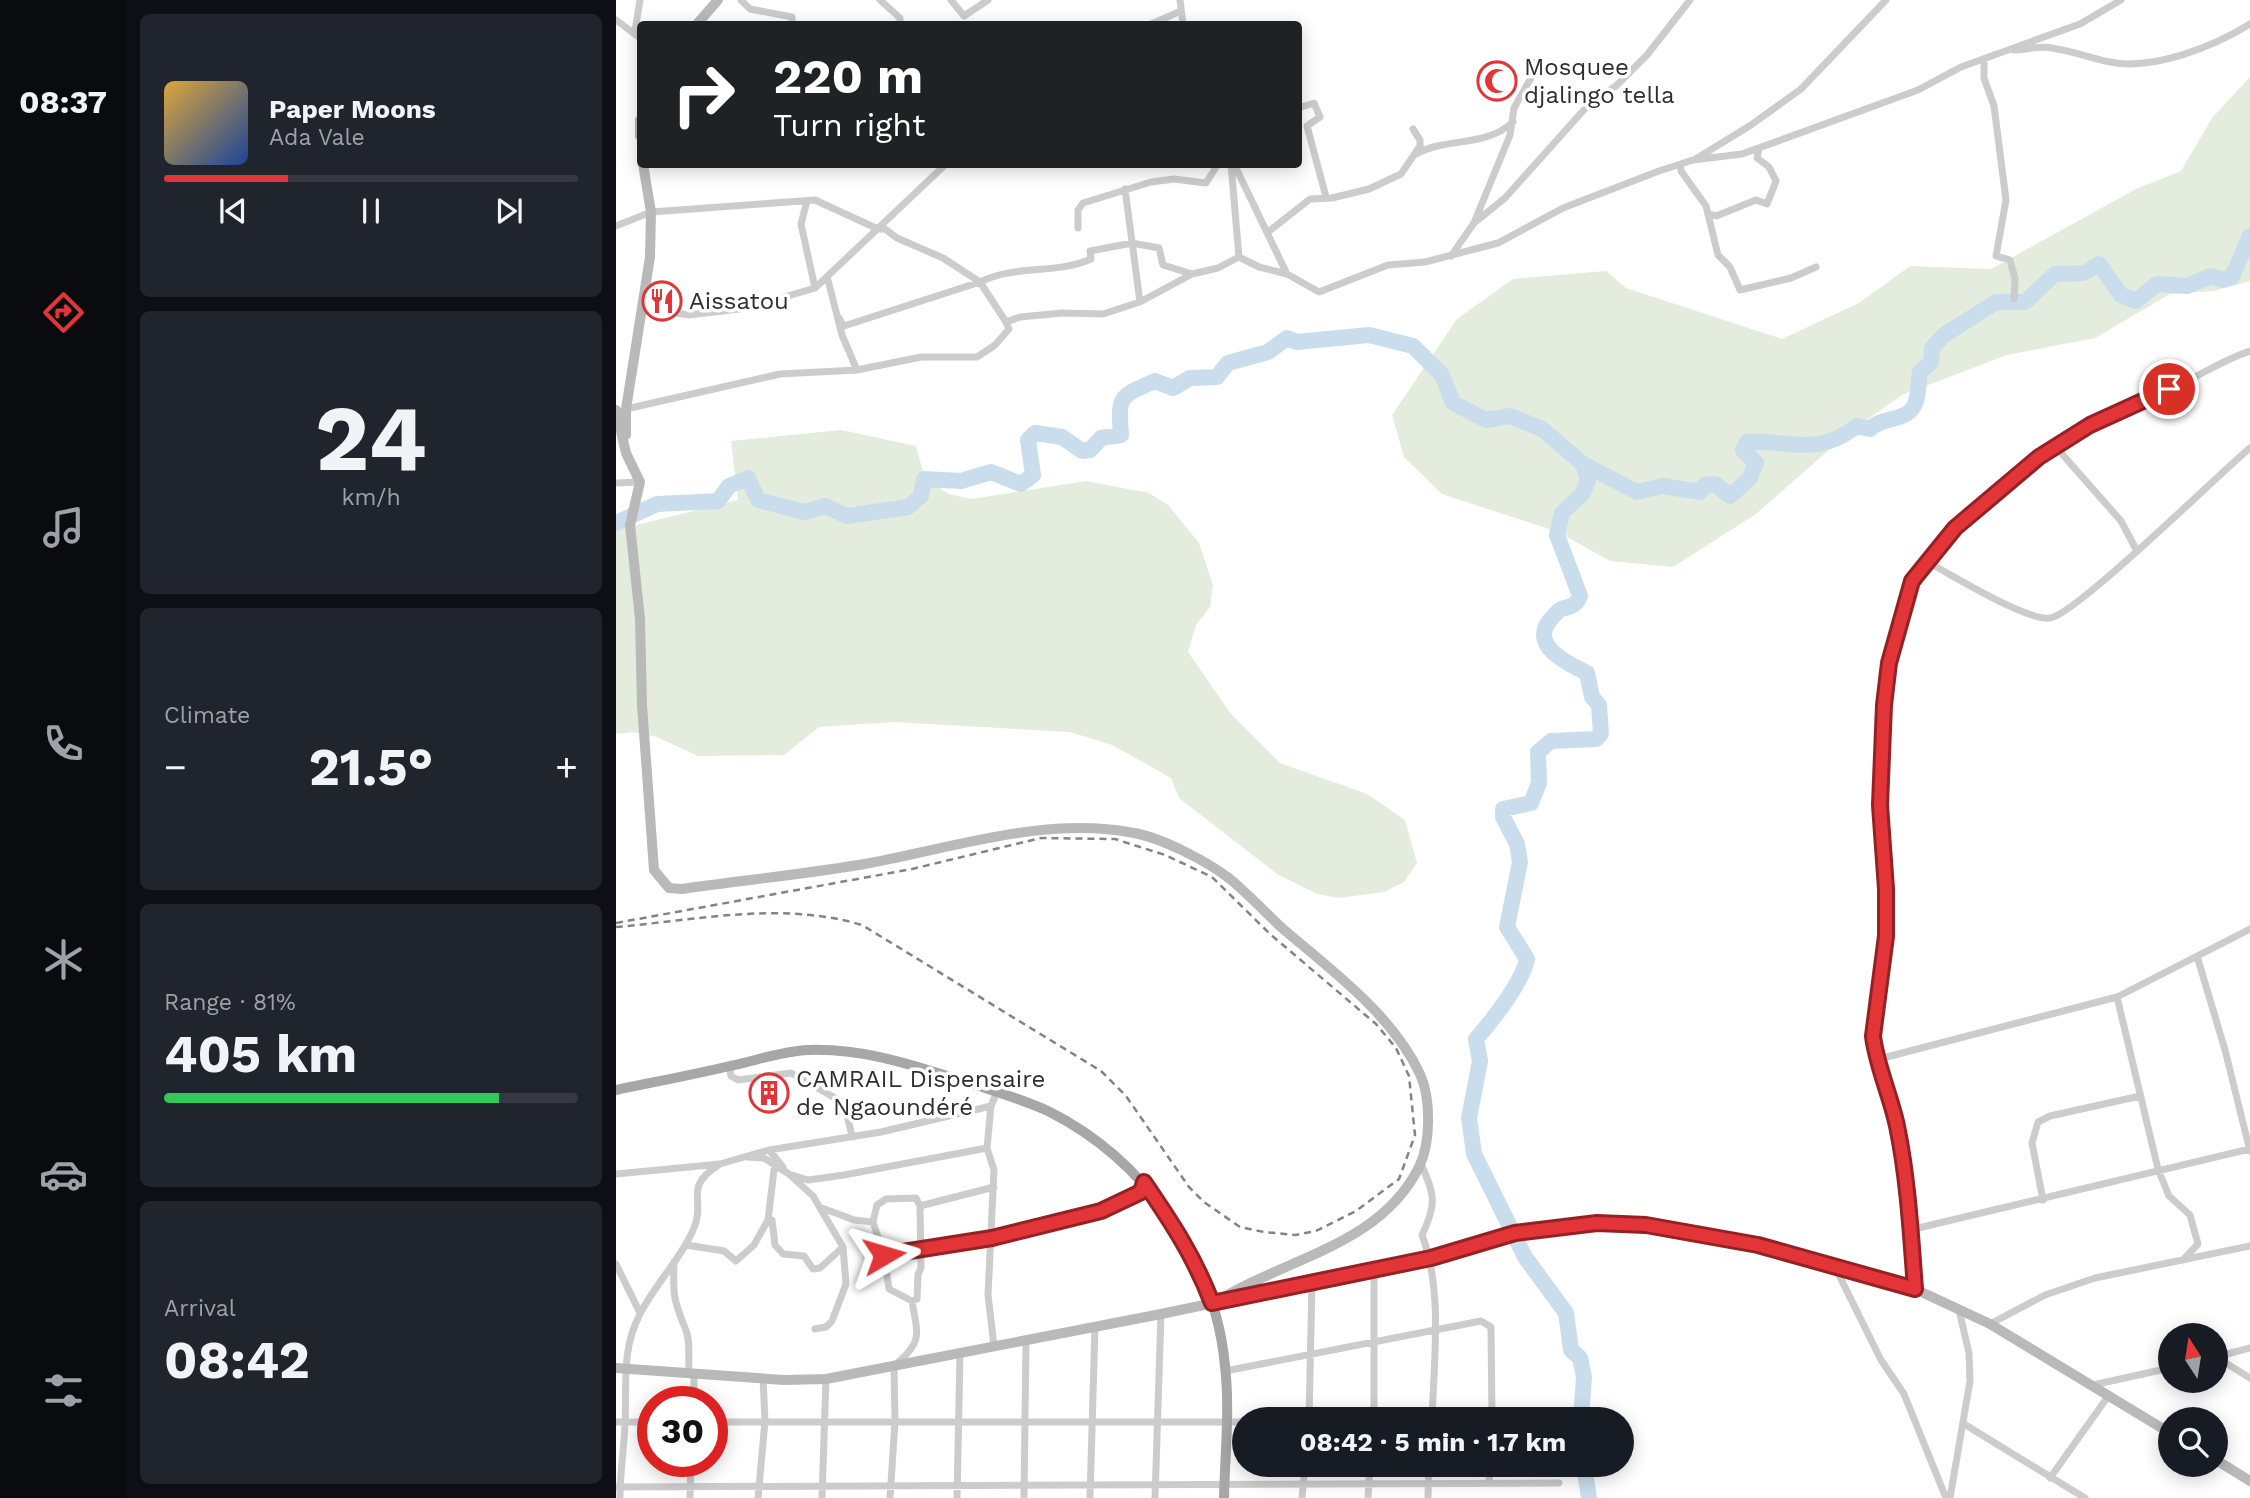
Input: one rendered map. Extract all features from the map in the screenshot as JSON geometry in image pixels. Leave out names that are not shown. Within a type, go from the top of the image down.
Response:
[{"type":"main road","points":[[616,1090],[805,1050],[853,1051],[894,1058],[1048,1111],[1117,1157],[1144,1182],[1180,1232],[1214,1303],[1226,1371],[1229,1422],[1224,1498]]},
{"type":"street","points":[[639,21],[640,0]]},
{"type":"street","points":[[700,21],[718,0]]},
{"type":"street","points":[[741,0],[750,9],[792,18],[792,21]]},
{"type":"street","points":[[880,0],[900,21]]},
{"type":"street","points":[[951,0],[964,16],[988,0]]},
{"type":"street","points":[[1181,0],[1183,21]]},
{"type":"street","points":[[1474,223],[1505,198],[1591,102],[1616,86],[1634,69],[1690,0]]},
{"type":"street","points":[[1693,160],[1751,125],[1801,89],[1886,0]]},
{"type":"street","points":[[1239,257],[1259,267],[1287,274],[1319,292],[1388,265],[1450,257],[1498,243],[1563,208],[1681,164],[1759,148],[1918,90],[1961,67],[2080,24],[2121,0]]},
{"type":"street","points":[[1157,21],[1181,10]]},
{"type":"street","points":[[616,20],[637,34]]},
{"type":"street","points":[[2010,49],[2051,47],[2110,62],[2139,62],[2197,52],[2234,36],[2250,24]]},
{"type":"street","points":[[1984,59],[1984,78],[1994,106],[2006,200],[1996,256],[2010,260],[2015,279],[2014,299]]},
{"type":"street","points":[[1450,257],[1474,223],[1513,122],[1514,108],[1532,76],[1533,62]]},
{"type":"street","points":[[1302,107],[1314,103],[1320,117],[1307,126],[1326,197]]},
{"type":"street","points":[[1414,156],[1425,150],[1485,139],[1513,122]]},
{"type":"street","points":[[1268,232],[1304,202],[1369,188],[1401,174],[1414,156],[1420,140],[1413,129]]},
{"type":"street","points":[[1709,214],[1716,216],[1756,200],[1767,204],[1776,181],[1769,167],[1757,158],[1759,148]]},
{"type":"street","points":[[1681,164],[1681,171],[1709,214],[1718,255],[1730,267],[1740,290],[1791,278],[1816,267]]},
{"type":"street","points":[[644,168],[651,212],[650,257],[643,309],[621,410],[625,453],[640,482],[630,525],[640,619],[642,705],[654,870],[669,888],[842,868],[1048,828],[1136,833],[1188,853],[1228,878],[1344,981],[1401,1040],[1421,1076],[1429,1124],[1421,1164],[1388,1212],[1364,1230],[1239,1288],[1214,1303]]},
{"type":"street","points":[[936,168],[938,173]]},
{"type":"street","points":[[643,309],[689,315],[747,308],[815,288],[828,279],[942,168]]},
{"type":"street","points":[[1078,228],[1080,205],[1125,189],[1162,180],[1206,183],[1215,168]]},
{"type":"street","points":[[1233,168],[1239,257]]},
{"type":"street","points":[[1235,168],[1287,274]]},
{"type":"street","points":[[1125,189],[1140,302]]},
{"type":"street","points":[[807,201],[801,224],[815,288]]},
{"type":"street","points":[[616,226],[651,212],[807,201],[832,205],[943,258],[980,282],[1009,329],[995,345],[977,356],[921,357],[857,370],[780,374],[621,410]]},
{"type":"street","points":[[839,318],[844,326],[1010,270],[1071,267],[1091,259],[1090,251],[1132,243],[1159,248],[1163,265],[1192,274]]},
{"type":"street","points":[[1006,322],[1048,314],[1103,314],[1140,302],[1192,274],[1218,268],[1239,257]]},
{"type":"street","points":[[828,279],[842,335],[857,370]]},
{"type":"street","points":[[1915,1289],[1898,1129],[1875,1052],[1873,1036],[1886,936],[1886,889],[1880,805],[1884,705],[1889,663],[1912,581],[1955,528],[2055,446],[2120,410],[2184,383],[2212,365],[2250,351]]},
{"type":"street","points":[[2055,446],[2121,521],[2137,551]]},
{"type":"street","points":[[1929,563],[2020,610],[2036,617],[2050,618],[2088,594],[2250,448]]},
{"type":"street","points":[[616,483],[640,482]]},
{"type":"street","points":[[1879,1059],[2117,997],[2250,929]]},
{"type":"street","points":[[1910,1230],[2250,1150],[2225,1050],[2197,956]]},
{"type":"street","points":[[2117,997],[2158,1170],[2169,1196],[2190,1215],[2198,1244],[2183,1260]]},
{"type":"street","points":[[729,1066],[731,1076],[738,1080],[791,1073],[800,1077],[844,1103],[852,1136]]},
{"type":"street","points":[[994,1346],[988,1295],[994,1170],[987,1148],[991,1105],[997,1092]]},
{"type":"street","points":[[2043,1200],[2032,1143],[2038,1122],[2050,1116],[2140,1096]]},
{"type":"street","points":[[616,1174],[720,1164],[769,1150],[852,1136],[991,1105]]},
{"type":"street","points":[[743,1157],[764,1158],[797,1178],[818,1179],[987,1148]]},
{"type":"street","points":[[769,1150],[822,1208],[843,1247],[846,1284],[831,1321],[826,1327],[815,1329]]},
{"type":"street","points":[[620,1498],[618,1487],[625,1422],[620,1368],[640,1313],[687,1245],[696,1224],[696,1190],[702,1180],[720,1164]]},
{"type":"street","points":[[1421,1164],[1434,1191],[1433,1213],[1422,1234],[1431,1258],[1434,1332],[1432,1407]]},
{"type":"street","points":[[687,1245],[724,1251],[736,1261],[754,1245],[768,1220],[774,1170],[778,1167]]},
{"type":"street","points":[[884,1255],[923,1251],[992,1238],[1101,1211],[1141,1192],[1144,1182]]},
{"type":"street","points":[[920,1206],[994,1187]]},
{"type":"street","points":[[916,1198],[920,1206],[923,1251],[917,1298],[912,1301],[889,1289],[884,1255],[873,1222],[877,1205],[886,1199],[916,1198]]},
{"type":"street","points":[[822,1208],[853,1220],[873,1222]]},
{"type":"street","points":[[768,1220],[772,1220],[775,1245],[783,1254],[804,1256],[813,1269],[820,1268],[843,1247]]},
{"type":"street","points":[[620,1368],[763,1378],[825,1378],[1374,1270],[1431,1258],[1515,1233],[1574,1224],[1637,1224],[1758,1245],[1915,1289],[1990,1324],[2158,1426]]},
{"type":"street","points":[[1990,1324],[2045,1295],[2095,1278],[2250,1246]]},
{"type":"street","points":[[674,1262],[673,1298],[679,1319],[686,1328],[692,1386]]},
{"type":"street","points":[[616,1264],[640,1313]]},
{"type":"street","points":[[1833,1265],[1881,1360],[1904,1394],[1948,1498]]},
{"type":"street","points":[[1374,1270],[1374,1407]]},
{"type":"street","points":[[1309,1407],[1312,1282]]},
{"type":"street","points":[[894,1366],[912,1351],[919,1339],[912,1301]]},
{"type":"street","points":[[1948,1498],[1970,1381],[1969,1353],[1959,1310]]},
{"type":"street","points":[[1155,1498],[1160,1423],[1161,1314]]},
{"type":"street","points":[[1226,1371],[1481,1321],[1488,1323],[1491,1328],[1492,1407]]},
{"type":"street","points":[[1090,1498],[1095,1422],[1096,1326]]},
{"type":"street","points":[[1024,1498],[1026,1340]]},
{"type":"street","points":[[2228,1354],[2250,1348]]},
{"type":"street","points":[[957,1498],[961,1424],[960,1353]]},
{"type":"street","points":[[2228,1365],[2250,1378]]},
{"type":"street","points":[[890,1498],[895,1422],[894,1366]]},
{"type":"street","points":[[2092,1385],[2158,1371]]},
{"type":"street","points":[[758,1498],[765,1422],[763,1378]]},
{"type":"street","points":[[822,1498],[825,1378]]},
{"type":"street","points":[[2050,1478],[2109,1395]]},
{"type":"street","points":[[616,1422],[637,1422]]},
{"type":"street","points":[[728,1422],[1229,1422]]},
{"type":"street","points":[[1964,1424],[2085,1498]]},
{"type":"street","points":[[2228,1468],[2250,1482]]},
{"type":"street","points":[[690,1477],[690,1498]]},
{"type":"street","points":[[1302,1498],[1304,1477]]},
{"type":"street","points":[[1368,1498],[1369,1477]]},
{"type":"street","points":[[1428,1477],[1428,1498]]},
{"type":"street","points":[[1489,1477],[1489,1483]]},
{"type":"street","points":[[618,1487],[1559,1483]]},
{"type":"green space","points":[[2250,77],[2250,281],[2213,291],[2170,294],[2095,338],[2007,355],[1902,395],[1847,434],[1756,514],[1673,567],[1610,561],[1558,532],[1442,494],[1404,457],[1392,415],[1457,319],[1513,279],[1606,271],[1626,288],[1782,339],[1859,303],[1910,266],[1991,269],[2136,189],[2181,171],[2212,118]]},
{"type":"green space","points":[[841,430],[916,446],[925,479],[949,494],[971,499],[1086,481],[1149,493],[1168,505],[1199,543],[1213,585],[1210,607],[1196,625],[1188,652],[1231,714],[1280,763],[1367,794],[1405,820],[1417,863],[1404,882],[1384,892],[1339,898],[1317,894],[1277,874],[1179,798],[1171,778],[1112,745],[1070,732],[893,722],[819,727],[784,755],[698,756],[657,737],[633,732],[616,734],[616,530],[738,500],[731,441]]},
{"type":"waterway","points":[[616,523],[657,504],[718,501],[729,486],[748,478],[758,500],[804,512],[825,506],[847,516],[908,507],[921,496],[924,479],[961,481],[991,472],[1021,484],[1033,475],[1028,440],[1035,433],[1062,437],[1082,451],[1090,450],[1101,438],[1121,435],[1120,412],[1123,399],[1155,381],[1173,388],[1190,378],[1217,377],[1228,363],[1268,352],[1287,338],[1297,342],[1369,335],[1413,346],[1442,375],[1453,403],[1486,420],[1510,416],[1542,429],[1583,464],[1637,492],[1663,486],[1700,492],[1705,485],[1715,484],[1730,496],[1749,479],[1756,463],[1743,450],[1747,442],[1816,444],[1843,436],[1857,426],[1870,429],[1908,413],[1917,398],[1920,372],[1931,362],[1932,348],[1944,335],[1996,302],[2025,302],[2055,274],[2084,273],[2099,264],[2121,295],[2136,301],[2157,284],[2187,286],[2211,276],[2222,280],[2232,277],[2250,236]]},
{"type":"waterway","points":[[1582,1407],[1584,1377],[1580,1358],[1571,1350],[1566,1313],[1525,1257],[1474,1154],[1469,1118],[1480,1061],[1476,1039],[1513,990],[1527,959],[1507,927],[1520,862],[1517,844],[1503,817],[1503,809],[1531,803],[1539,783],[1538,752],[1551,741],[1596,739],[1601,734],[1599,705],[1592,697],[1587,673],[1554,653],[1544,638],[1550,620],[1560,610],[1574,604],[1580,596],[1557,535],[1562,513],[1582,494],[1588,481],[1583,464]]},
{"type":"waterway","points":[[1586,1477],[1589,1498]]},
{"type":"railway","points":[[616,923],[912,869],[1041,838],[1115,839],[1165,855],[1212,877],[1270,934],[1376,1024],[1396,1048],[1409,1076],[1415,1135],[1399,1179],[1356,1211],[1316,1231],[1295,1235],[1240,1227],[1204,1202],[1189,1187],[1126,1096],[1101,1071],[862,925],[832,918],[770,913],[616,927]]},
{"type":"place","name":"Mosquee djalingo tella","points":[[1497,81]]},
{"type":"place","name":"Aissatou","points":[[662,301]]},
{"type":"place","name":"CAMRAIL Dispensaire de Ngaoundéré","points":[[769,1093]]},
{"type":"route","points":[[884,1255],[923,1251],[992,1238],[1101,1211],[1141,1192],[1144,1182],[1180,1232],[1212,1303],[1431,1258],[1515,1233],[1597,1223],[1646,1225],[1758,1245],[1915,1289],[1898,1129],[1885,1078],[1875,1052],[1873,1036],[1886,936],[1886,889],[1880,805],[1884,705],[1889,663],[1904,604],[1912,581],[1955,528],[2039,457],[2090,425],[2169,389]]}]
